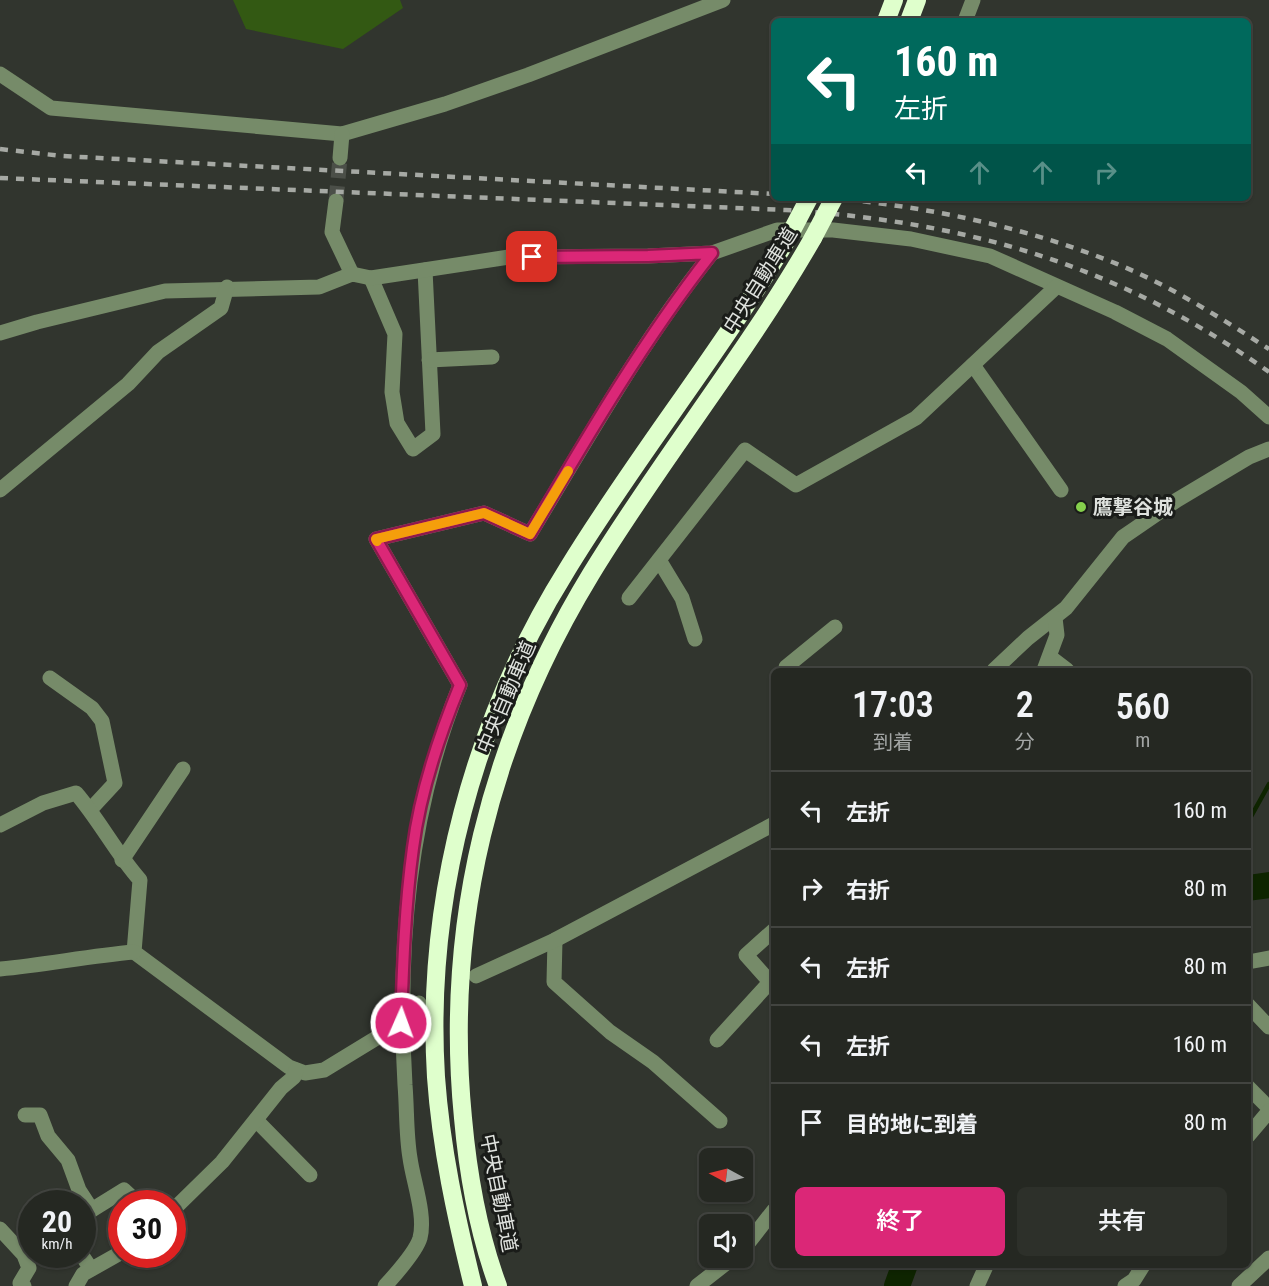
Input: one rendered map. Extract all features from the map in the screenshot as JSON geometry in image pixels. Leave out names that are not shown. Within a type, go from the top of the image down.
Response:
[{"type":"highway","points":[[887,18],[894,0]]},
{"type":"highway","points":[[910,18],[917,0]]},
{"type":"highway","name":"中央自動車道","points":[[473,1286],[458,1227],[441,1121],[436,1075],[436,981],[441,920],[456,834],[473,776],[495,712],[532,630],[566,570],[756,292],[807,201]]},
{"type":"highway","name":"中央自動車道","points":[[498,1286],[477,1212],[466,1152],[458,1056],[457,1000],[461,945],[475,864],[497,778],[522,706],[554,639],[590,576],[629,513],[775,304],[832,201]]},
{"type":"street","points":[[0,74],[51,108],[342,134],[446,104],[723,0]]},
{"type":"street","points":[[966,18],[973,0]]},
{"type":"street","points":[[340,158],[342,134]]},
{"type":"street","points":[[336,201],[332,232],[352,274]]},
{"type":"street","points":[[0,333],[165,291],[227,287],[319,287],[352,274],[371,278],[509,257],[712,253],[777,230],[832,230],[911,240],[990,256],[1167,339],[1240,392],[1269,417]]},
{"type":"street","points":[[385,1286],[420,1239],[419,1200],[410,1157],[401,1023],[405,931],[413,846],[444,724],[460,685],[376,539],[484,513],[530,534],[592,427],[675,300],[712,253]]},
{"type":"street","points":[[371,278],[395,334],[392,392],[397,423],[414,449],[433,434],[425,270]]},
{"type":"street","points":[[0,490],[128,384],[158,352],[221,308],[227,287]]},
{"type":"street","points":[[629,598],[745,450],[796,485],[916,418],[1056,287]]},
{"type":"street","points":[[429,360],[492,357]]},
{"type":"street","points":[[973,365],[1061,490]]},
{"type":"street","points":[[996,668],[1028,638],[1066,608],[1123,537],[1203,484],[1249,457],[1269,449]]},
{"type":"street","points":[[659,560],[681,598],[694,639]]},
{"type":"street","points":[[1047,664],[1058,626],[1055,618]]},
{"type":"street","points":[[786,668],[835,627]]},
{"type":"street","points":[[50,678],[92,708],[102,721],[115,783],[90,810]]},
{"type":"street","points":[[122,860],[183,769]]},
{"type":"street","points":[[0,825],[43,803],[76,794],[90,810],[122,860],[140,880],[134,952]]},
{"type":"street","points":[[476,976],[555,940],[771,826]]},
{"type":"street","points":[[717,1040],[770,982],[746,954],[771,933]]},
{"type":"street","points":[[555,940],[554,982],[610,1032],[652,1062],[720,1121]]},
{"type":"street","points":[[0,969],[50,965],[59,959],[82,956],[134,952],[289,1067],[304,1074],[324,1070],[401,1023],[419,1003]]},
{"type":"street","points":[[1251,962],[1269,958]]},
{"type":"street","points":[[1251,1008],[1269,1027]]},
{"type":"street","points":[[186,1197],[222,1162],[294,1077],[296,1070]]},
{"type":"street","points":[[1251,1090],[1269,1109],[1251,1132]]},
{"type":"street","points":[[25,1115],[40,1115],[48,1136],[68,1160],[79,1190]]},
{"type":"street","points":[[256,1120],[310,1175]]},
{"type":"street","points":[[753,1237],[771,1214]]},
{"type":"street","points":[[0,1229],[24,1255],[29,1268],[21,1283],[24,1286]]},
{"type":"street","points":[[1239,1286],[1269,1258]]},
{"type":"street","points":[[76,1286],[83,1274],[108,1260]]},
{"type":"street","points":[[697,1286],[720,1268]]},
{"type":"street","points":[[977,1286],[985,1268]]},
{"type":"street","points":[[1125,1286],[1134,1280],[1142,1268]]},
{"type":"green space","points":[[233,0],[400,0],[403,8],[343,49],[246,29]]},
{"type":"waterway","points":[[1251,817],[1269,784]]},
{"type":"waterway","points":[[1251,888],[1269,885]]},
{"type":"waterway","points":[[897,1286],[904,1268]]},
{"type":"tunnel","points":[[336,201],[340,158]]},
{"type":"railway","points":[[0,149],[62,156],[771,194]]},
{"type":"railway","points":[[0,178],[786,210],[917,225],[979,238],[1040,255],[1098,277],[1156,303],[1212,335],[1269,372]]},
{"type":"railway","points":[[859,201],[943,213],[980,221],[1087,253],[1122,266],[1179,294],[1269,349]]},
{"type":"slow traffic","points":[[377,541],[376,539],[422,526],[484,513],[530,534],[568,471]]},
{"type":"place","name":"鷹撃谷城","points":[[1081,507]]},
{"type":"route","points":[[401,1023],[405,931],[413,846],[444,724],[460,685],[376,539],[422,526],[484,513],[530,534],[592,427],[617,389],[620,388],[675,300],[712,253],[532,257]]}]
